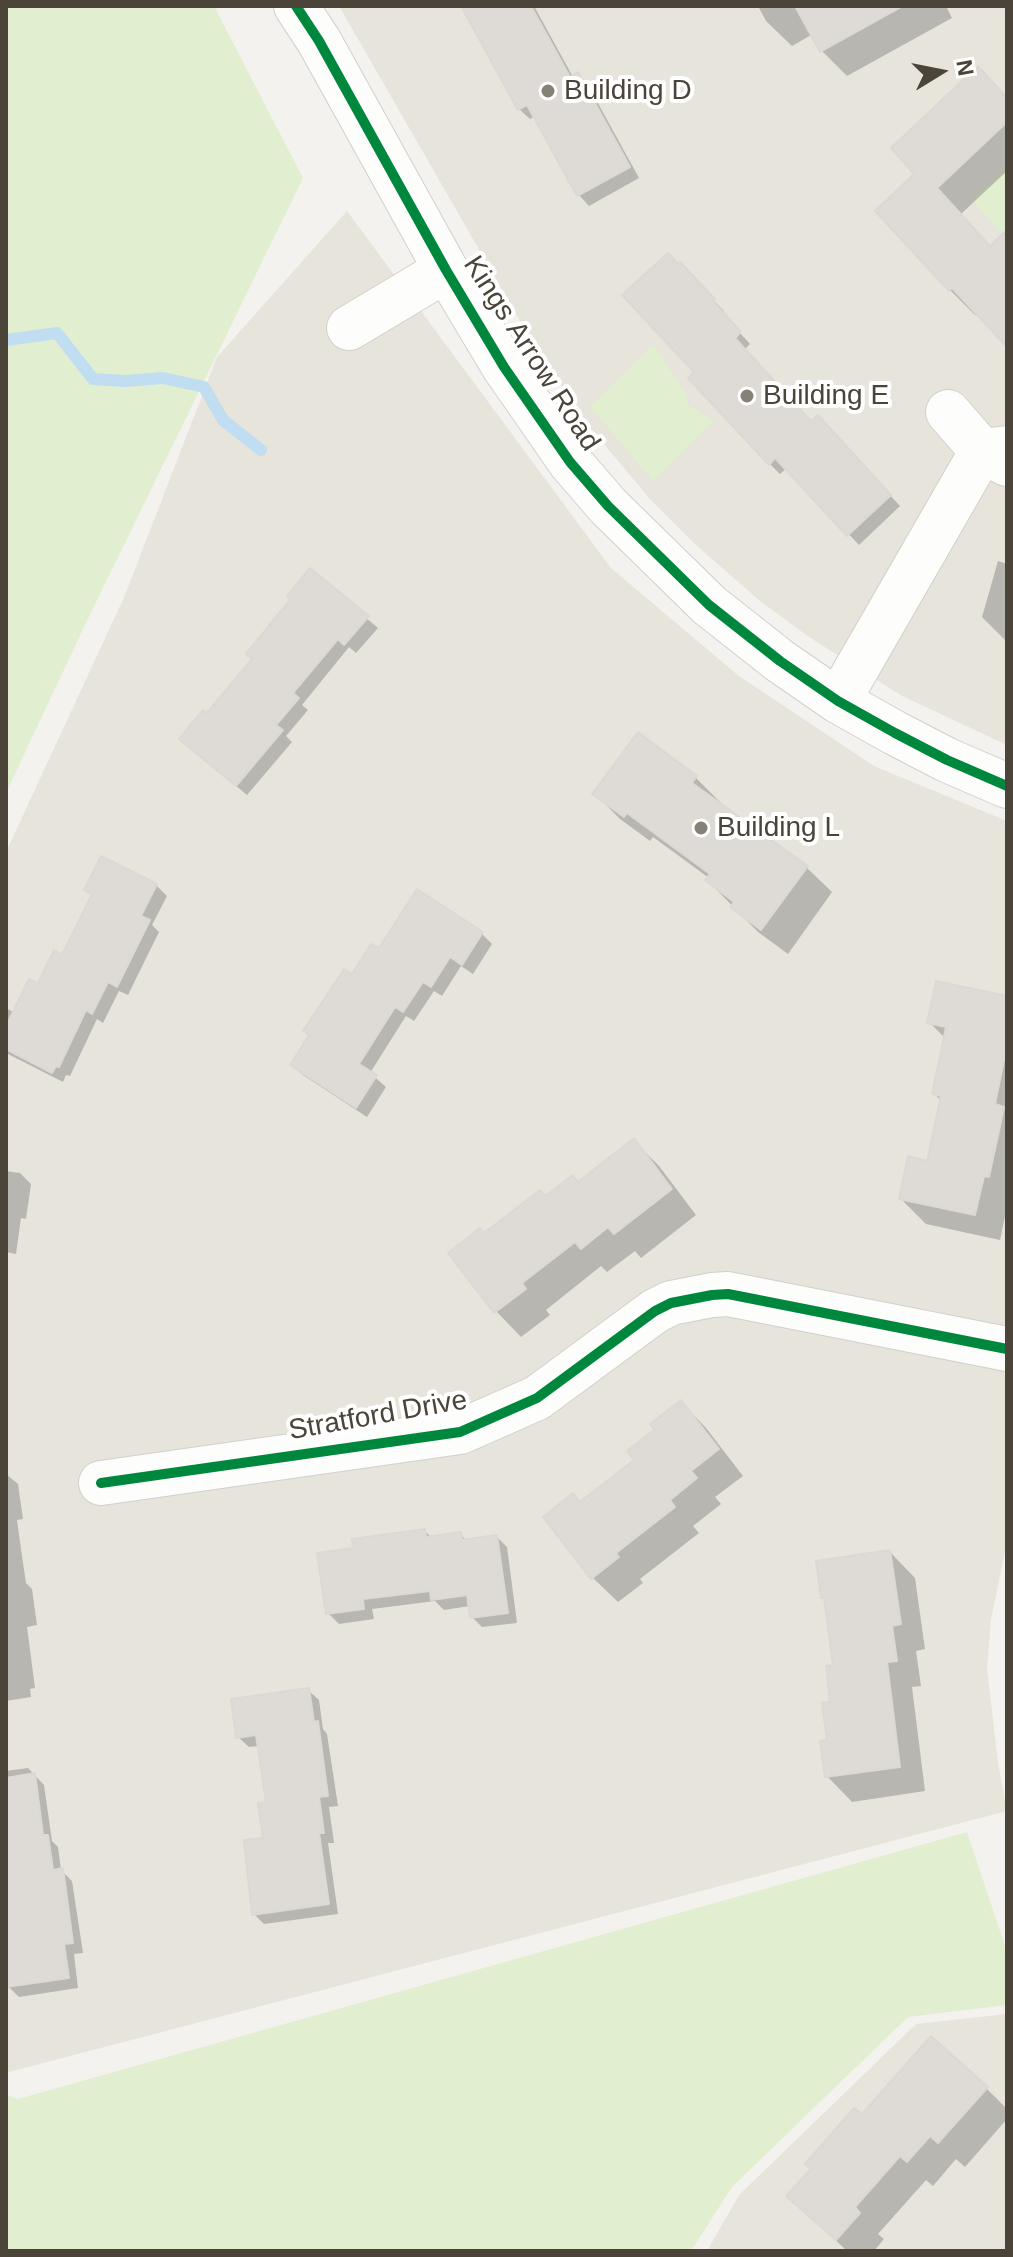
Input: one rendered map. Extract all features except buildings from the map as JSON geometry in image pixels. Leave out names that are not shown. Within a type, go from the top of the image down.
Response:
[{"type":"street","name":"Kings Arrow Road","points":[[296,6],[319,41],[446,270],[536,415],[570,462],[608,506],[709,605],[780,661],[838,701],[947,760],[1007,786]]},
{"type":"street","points":[[349,328],[446,270]]},
{"type":"street","points":[[838,701],[999,455],[948,412]]},
{"type":"street","name":"Stratford Drive","points":[[101,1483],[460,1432],[537,1398],[655,1311],[671,1303],[712,1295],[743,1297],[1007,1349]]},
{"type":"shaded area","points":[[339,6],[1007,6],[1007,745],[902,696],[809,637],[760,601],[698,547],[650,499],[587,424],[535,347]]},
{"type":"shaded area","points":[[347,211],[611,568],[739,676],[874,766],[1007,821],[1007,1542],[991,1620],[987,1668],[1007,1811],[9,2072],[6,2071],[6,852],[125,595],[217,357]]},
{"type":"shaded area","points":[[1007,2014],[1007,2251],[707,2251],[739,2195],[916,2024]]},
{"type":"green space","points":[[6,6],[214,6],[303,178],[6,793]]},
{"type":"green space","points":[[1007,168],[1007,236],[972,200]]},
{"type":"green space","points":[[651,347],[655,347],[685,392],[688,405],[714,421],[653,481],[590,406]]},
{"type":"green space","points":[[967,1832],[1007,1952],[1007,2005],[908,2017],[732,2187],[691,2251],[6,2251],[6,2095],[18,2099]]},
{"type":"waterway","points":[[6,340],[57,333],[93,379],[125,381],[163,378],[204,387],[223,420],[261,450]]},
{"type":"cycle path","points":[[296,6],[319,41],[446,270],[504,367],[570,462],[608,506],[709,605],[780,661],[838,701],[895,733],[1007,786]]},
{"type":"cycle path","points":[[101,1483],[460,1432],[537,1398],[655,1311],[671,1303],[712,1295],[728,1294],[1007,1349]]},
{"type":"place","name":"Building D","points":[[548,91]]},
{"type":"place","name":"Building E","points":[[747,396]]},
{"type":"place","name":"Building L","points":[[701,828]]}]
